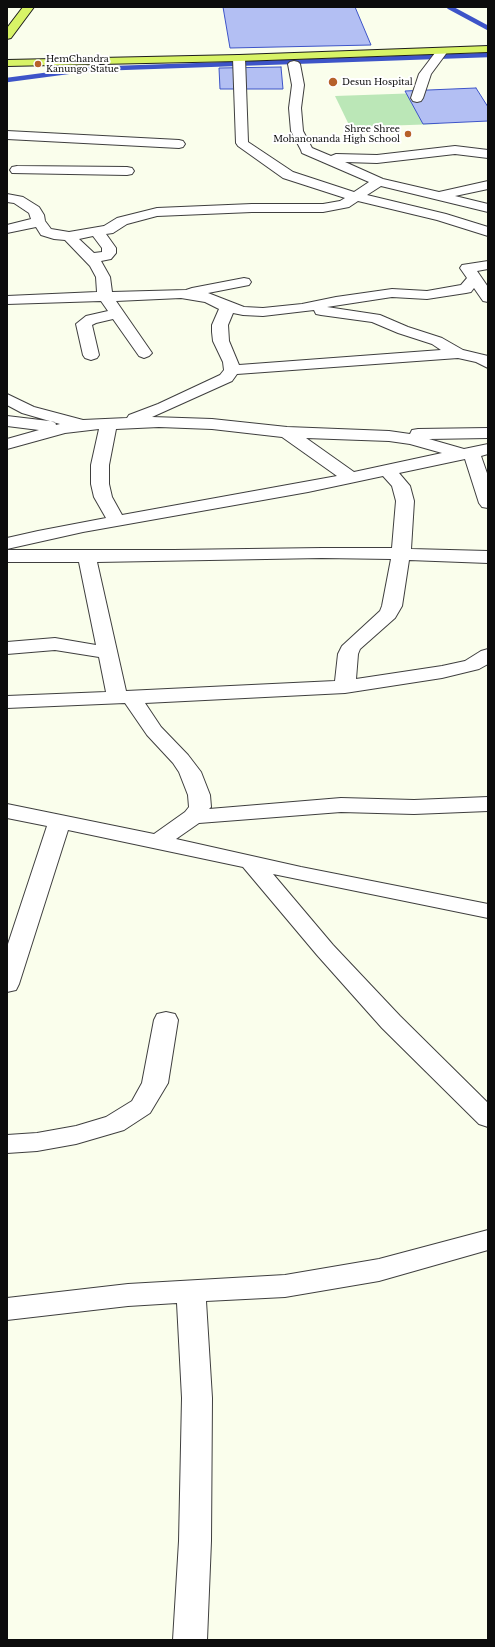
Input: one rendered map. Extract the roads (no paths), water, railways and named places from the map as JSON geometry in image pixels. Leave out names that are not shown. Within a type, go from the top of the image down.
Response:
[{"type":"main road","points":[[9,32],[29,7]]},
{"type":"main road","points":[[7,63],[239,58],[488,49]]},
{"type":"main road","points":[[7,67],[57,63]]},
{"type":"street","points":[[417,98],[425,74],[442,51]]},
{"type":"street","points":[[239,58],[242,143],[288,175],[357,197],[441,217],[488,232]]},
{"type":"street","points":[[294,64],[298,86],[295,108],[298,131],[307,150],[379,182],[488,208]]},
{"type":"street","points":[[7,135],[179,144]]},
{"type":"street","points":[[30,136],[7,198],[18,200],[34,210],[38,221],[46,232],[54,235],[69,236],[108,230],[129,218],[157,212],[252,208],[323,208],[344,204],[379,182]]},
{"type":"street","points":[[321,156],[377,160],[455,150],[488,154]]},
{"type":"street","points":[[17,170],[126,171]]},
{"type":"street","points":[[440,196],[488,185]]},
{"type":"street","points":[[7,229],[29,225],[38,221]]},
{"type":"street","points":[[90,258],[106,256],[109,253],[109,248],[97,232]]},
{"type":"street","points":[[69,236],[96,264],[103,277],[105,296],[144,353]]},
{"type":"street","points":[[488,265],[467,268],[488,298]]},
{"type":"street","points":[[181,294],[209,298],[218,303],[243,311],[263,312],[302,308],[336,301],[392,293],[427,295],[466,289],[475,278]]},
{"type":"street","points":[[7,300],[181,294],[244,282]]},
{"type":"street","points":[[116,423],[164,407],[226,378],[232,370],[231,362],[221,341],[220,325],[228,306]]},
{"type":"street","points":[[302,308],[375,318],[403,330],[437,341],[458,353],[482,359],[488,363]]},
{"type":"street","points":[[91,355],[84,324],[91,319],[117,314]]},
{"type":"street","points":[[232,370],[458,353]]},
{"type":"street","points":[[7,399],[28,410],[84,425]]},
{"type":"street","points":[[7,421],[62,428]]},
{"type":"street","points":[[116,423],[100,465],[100,484],[103,497],[117,521]]},
{"type":"street","points":[[7,444],[62,428],[84,425],[116,423],[187,423],[287,432],[389,436],[412,439],[467,454]]},
{"type":"street","points":[[287,432],[351,478]]},
{"type":"street","points":[[389,436],[443,432],[488,433]]},
{"type":"street","points":[[7,544],[38,536],[351,478],[488,449]]},
{"type":"street","points":[[467,454],[488,503]]},
{"type":"street","points":[[345,687],[348,654],[352,646],[388,614],[392,606],[402,554],[404,494],[396,479],[386,470]]},
{"type":"street","points":[[7,556],[402,554],[488,557]]},
{"type":"street","points":[[87,556],[108,653],[124,697],[181,759],[190,772],[200,795],[200,807],[193,818],[157,842]]},
{"type":"street","points":[[7,648],[55,644],[108,653]]},
{"type":"street","points":[[7,702],[237,694],[345,687],[442,672],[472,665],[488,655]]},
{"type":"street","points":[[193,818],[341,805],[430,807],[488,804]]},
{"type":"street","points":[[7,811],[251,862],[301,874],[488,911]]},
{"type":"street","points":[[7,984],[59,822]]},
{"type":"street","points":[[251,862],[325,950],[386,1016],[488,1118]]},
{"type":"street","points":[[7,1144],[37,1142],[76,1136],[115,1124],[141,1107],[155,1082],[166,1020]]},
{"type":"street","points":[[7,1309],[50,1303],[191,1291],[285,1286],[379,1270],[488,1240]]},
{"type":"street","points":[[190,1640],[195,1541],[197,1398],[191,1291]]},
{"type":"water","points":[[223,7],[355,7],[371,45],[230,48]]},
{"type":"water","points":[[281,67],[283,89],[220,89],[219,68]]},
{"type":"water","points":[[476,88],[488,107],[488,121],[423,124],[405,91]]},
{"type":"waterway","points":[[449,7],[488,28]]},
{"type":"waterway","points":[[7,80],[90,69],[488,55]]},
{"type":"place","name":"HemChandra Kanungo Statue","points":[[38,64]]},
{"type":"place","name":"Desun Hospital","points":[[333,82]]},
{"type":"place","name":"Shree Shree Mohanonanda High School","points":[[408,134]]}]
